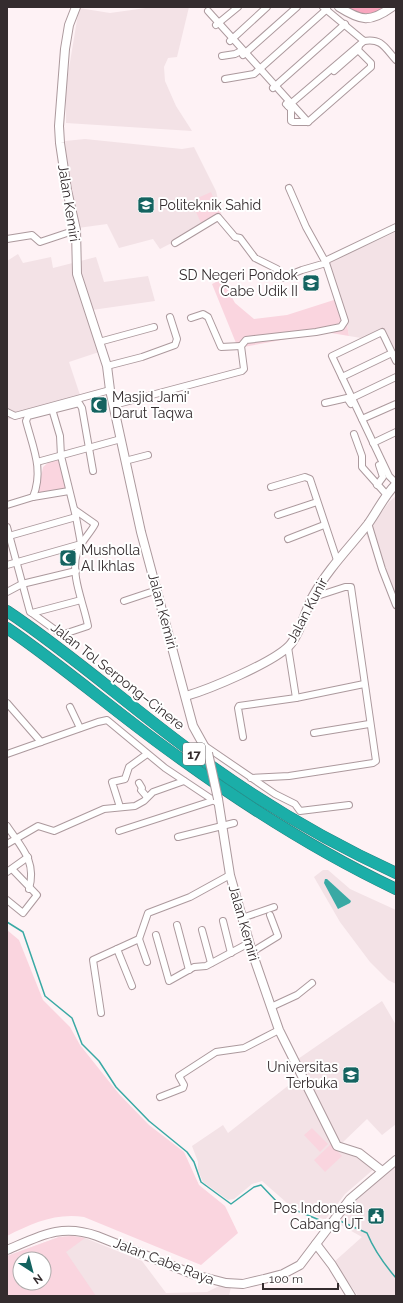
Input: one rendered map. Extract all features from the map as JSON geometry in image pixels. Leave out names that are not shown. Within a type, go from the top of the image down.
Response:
[{"type":"highway","name":"Jalan Tol Serpong–Cinere","points":[[7,611],[64,651],[188,750],[265,802],[305,827],[396,873]]},
{"type":"highway","name":"Jalan Tol Serpong–Cinere","points":[[7,628],[54,661],[116,711],[180,759],[255,811],[341,861],[396,888]]},
{"type":"street","name":"Jalan Kemiri","points":[[76,7],[69,25],[65,49],[59,126],[67,190],[76,230],[77,274],[107,366],[110,390],[125,461],[195,734],[206,750],[223,826],[230,875],[249,943],[279,1030],[337,1146],[359,1154],[382,1171]]},
{"type":"street","points":[[218,24],[238,7]]},
{"type":"street","points":[[231,39],[267,7]]},
{"type":"street","points":[[222,56],[242,53],[297,7]]},
{"type":"street","points":[[339,7],[359,18],[366,18],[381,14],[392,7]]},
{"type":"street","points":[[345,7],[360,15],[372,15],[388,7]]},
{"type":"street","points":[[225,78],[252,75],[325,8],[364,41]]},
{"type":"street","points":[[209,9],[218,24],[242,53],[291,106],[308,122]]},
{"type":"street","points":[[274,88],[345,24]]},
{"type":"street","points":[[358,48],[364,41],[374,39],[379,41],[396,60]]},
{"type":"street","points":[[355,46],[358,48],[371,63],[371,67],[308,122],[291,121],[291,106],[355,46]]},
{"type":"street","points":[[114,405],[242,372],[244,369],[241,346],[246,340],[316,332],[341,327],[345,321],[326,263],[306,227],[289,188]]},
{"type":"street","points":[[175,244],[218,217],[235,236],[240,238],[255,258],[277,269],[282,278],[326,263],[328,259],[396,227]]},
{"type":"street","points":[[7,239],[32,235],[40,242],[76,230]]},
{"type":"street","points":[[191,318],[203,314],[208,317],[221,347],[241,346]]},
{"type":"street","points":[[107,366],[142,357],[175,345],[176,339],[170,317]]},
{"type":"street","points":[[99,342],[154,327]]},
{"type":"street","points":[[396,361],[382,332],[332,356],[389,476],[396,484]]},
{"type":"street","points":[[342,377],[392,353]]},
{"type":"street","points":[[352,398],[396,377]]},
{"type":"street","points":[[7,412],[14,416],[110,390]]},
{"type":"street","points":[[325,403],[341,398],[349,400],[383,474],[383,477],[377,485]]},
{"type":"street","points":[[33,497],[39,479],[37,462],[26,419],[28,416],[52,409],[79,404],[93,471]]},
{"type":"street","points":[[362,419],[396,404]]},
{"type":"street","points":[[52,409],[60,436],[61,456],[75,510],[81,544]]},
{"type":"street","points":[[373,443],[396,432]]},
{"type":"street","points":[[354,434],[362,456],[362,467],[386,494]]},
{"type":"street","points":[[37,462],[121,438]]},
{"type":"street","points":[[125,461],[148,455]]},
{"type":"street","points":[[271,487],[308,478],[312,482],[324,525],[337,560]]},
{"type":"street","name":"Jalan Kunir","points":[[186,696],[211,688],[259,665],[288,647],[311,598],[337,560],[368,523],[386,494],[396,484]]},
{"type":"street","points":[[7,505],[33,497],[69,491]]},
{"type":"street","points":[[278,515],[318,502]]},
{"type":"street","points":[[7,527],[22,584],[32,613],[58,632],[68,633],[88,626],[81,600],[76,571],[76,558],[81,544],[95,524],[75,510]]},
{"type":"street","points":[[9,536],[76,517]]},
{"type":"street","points":[[368,523],[382,569],[396,605]]},
{"type":"street","points":[[288,539],[324,525]]},
{"type":"street","points":[[7,565],[81,544]]},
{"type":"street","points":[[7,592],[22,584],[76,571]]},
{"type":"street","points":[[251,778],[289,776],[373,763],[376,760],[369,724],[351,587],[348,586],[311,598]]},
{"type":"street","points":[[124,601],[157,590]]},
{"type":"street","points":[[32,613],[81,600]]},
{"type":"street","points":[[288,647],[296,698]]},
{"type":"street","points":[[243,737],[238,707],[296,698],[364,684]]},
{"type":"street","points":[[8,705],[41,742]]},
{"type":"street","points":[[70,707],[80,728]]},
{"type":"street","points":[[7,754],[106,720],[147,754],[184,781],[217,802]]},
{"type":"street","points":[[314,733],[369,724]]},
{"type":"street","points":[[206,750],[295,804],[300,811],[349,805]]},
{"type":"street","points":[[120,807],[112,782],[126,778],[129,767],[147,754]]},
{"type":"street","points":[[7,844],[38,826],[54,831],[100,811],[135,806],[153,792],[184,781]]},
{"type":"street","points":[[139,784],[142,788],[140,790],[147,797]]},
{"type":"street","points":[[151,825],[217,802]]},
{"type":"street","points":[[119,831],[217,802]]},
{"type":"street","points":[[178,837],[234,823]]},
{"type":"street","points":[[7,826],[24,848],[28,858],[31,878],[29,889]]},
{"type":"street","points":[[7,900],[23,913],[37,896],[9,871],[28,858]]},
{"type":"street","points":[[147,962],[139,939],[148,913],[190,896],[230,875]]},
{"type":"street","points":[[242,918],[274,907]]},
{"type":"street","points":[[252,952],[278,936],[270,915]]},
{"type":"street","points":[[223,921],[231,953]]},
{"type":"street","points":[[177,925],[189,970]]},
{"type":"street","points":[[202,930],[211,963]]},
{"type":"street","points":[[156,935],[169,981],[189,970],[211,963],[249,943]]},
{"type":"street","points":[[101,1013],[93,961],[139,939]]},
{"type":"street","points":[[117,949],[132,986]]},
{"type":"street","points":[[271,1007],[297,995],[312,983]]},
{"type":"street","points":[[160,1098],[183,1088],[184,1085],[179,1076],[213,1054],[221,1050],[244,1048],[279,1030]]},
{"type":"street","name":"Jalan Cabe Raya","points":[[7,1250],[51,1232],[70,1229],[83,1231],[195,1275],[226,1284],[243,1284],[264,1279],[300,1266],[350,1199],[396,1160]]},
{"type":"street","points":[[316,1244],[332,1264],[351,1296]]},
{"type":"shaded area","points":[[153,7],[189,7],[177,57],[168,58],[164,67],[165,81],[176,106],[192,131],[66,123],[66,86],[79,8],[110,13]]},
{"type":"shaded area","points":[[347,7],[387,7],[372,14],[367,14],[356,12]]},
{"type":"shaded area","name":"Politeknik Sahid","points":[[85,139],[182,149],[194,147],[216,191],[222,217],[160,249],[153,239],[119,248],[107,224],[78,228],[71,194],[65,141]]},
{"type":"shaded area","points":[[211,192],[215,202],[196,211],[191,201]]},
{"type":"shaded area","points":[[216,203],[221,214],[201,223],[196,212]]},
{"type":"shaded area","points":[[396,232],[396,352],[385,329],[361,338],[349,336],[346,319],[327,263]]},
{"type":"shaded area","points":[[18,254],[23,263],[51,257],[53,268],[96,257],[104,282],[148,276],[155,301],[92,310],[105,350],[69,362],[81,398],[7,420],[7,261]]},
{"type":"shaded area","points":[[222,279],[235,303],[254,319],[287,315],[337,299],[346,319],[349,336],[325,332],[238,348],[212,284]]},
{"type":"shaded area","points":[[60,460],[68,489],[38,493],[43,467],[49,462]]},
{"type":"shaded area","points":[[396,496],[396,607],[366,534],[389,502]]},
{"type":"shaded area","points":[[323,870],[328,870],[350,889],[396,910],[396,984],[388,980],[370,962],[340,922],[314,877]]},
{"type":"shaded area","points":[[7,930],[19,940],[43,1000],[70,1027],[80,1045],[119,1094],[149,1125],[184,1152],[199,1185],[225,1206],[238,1233],[201,1265],[84,1217],[63,1216],[44,1220],[7,1236]]},
{"type":"shaded area","name":"Universitas Terbuka","points":[[382,1001],[396,1025],[396,1124],[382,1135],[367,1119],[342,1143],[337,1139],[298,1059]]},
{"type":"shaded area","points":[[294,1081],[297,1087],[302,1085],[334,1146],[358,1156],[375,1168],[345,1194],[325,1220],[287,1203],[262,1181],[252,1184],[234,1199],[228,1200],[203,1182],[198,1170],[198,1162],[192,1146],[223,1125],[228,1133]]},
{"type":"shaded area","points":[[312,1128],[328,1144],[320,1152],[304,1135]]},
{"type":"shaded area","points":[[331,1144],[342,1156],[325,1172],[314,1160]]},
{"type":"shaded area","points":[[396,1164],[396,1296],[358,1296],[334,1262],[362,1237],[337,1223],[360,1194]]},
{"type":"shaded area","points":[[72,1236],[85,1238],[142,1261],[166,1293],[207,1292],[221,1285],[231,1287],[229,1296],[7,1296],[7,1256],[12,1254],[12,1291],[52,1291],[52,1251],[21,1251],[59,1237]]},
{"type":"shaded area","points":[[72,1236],[85,1238],[66,1252],[96,1296],[7,1296],[7,1256],[12,1254],[12,1291],[52,1291],[52,1251],[21,1251],[59,1237]]},
{"type":"water","points":[[325,879],[327,879],[351,901],[350,903],[338,909],[324,883]]},
{"type":"waterway","points":[[7,922],[23,932],[45,996],[72,1018],[82,1044],[99,1061],[116,1087],[149,1121],[187,1152],[194,1162],[201,1182],[231,1204],[254,1187],[261,1185],[278,1203],[328,1222]]},
{"type":"waterway","points":[[338,1220],[367,1233],[380,1257],[396,1278]]},
{"type":"place","name":"Politeknik Sahid","points":[[146,205]]},
{"type":"place","name":"SD Negeri Pondok Cabe Udik II","points":[[311,283]]},
{"type":"place","name":"Masjid Jami' Darut Taqwa","points":[[99,405]]},
{"type":"place","name":"Musholla Al Ikhlas","points":[[68,558]]},
{"type":"place","name":"Universitas Terbuka","points":[[351,1075]]},
{"type":"place","name":"Pos Indonesia Cabang UT","points":[[376,1216]]}]
